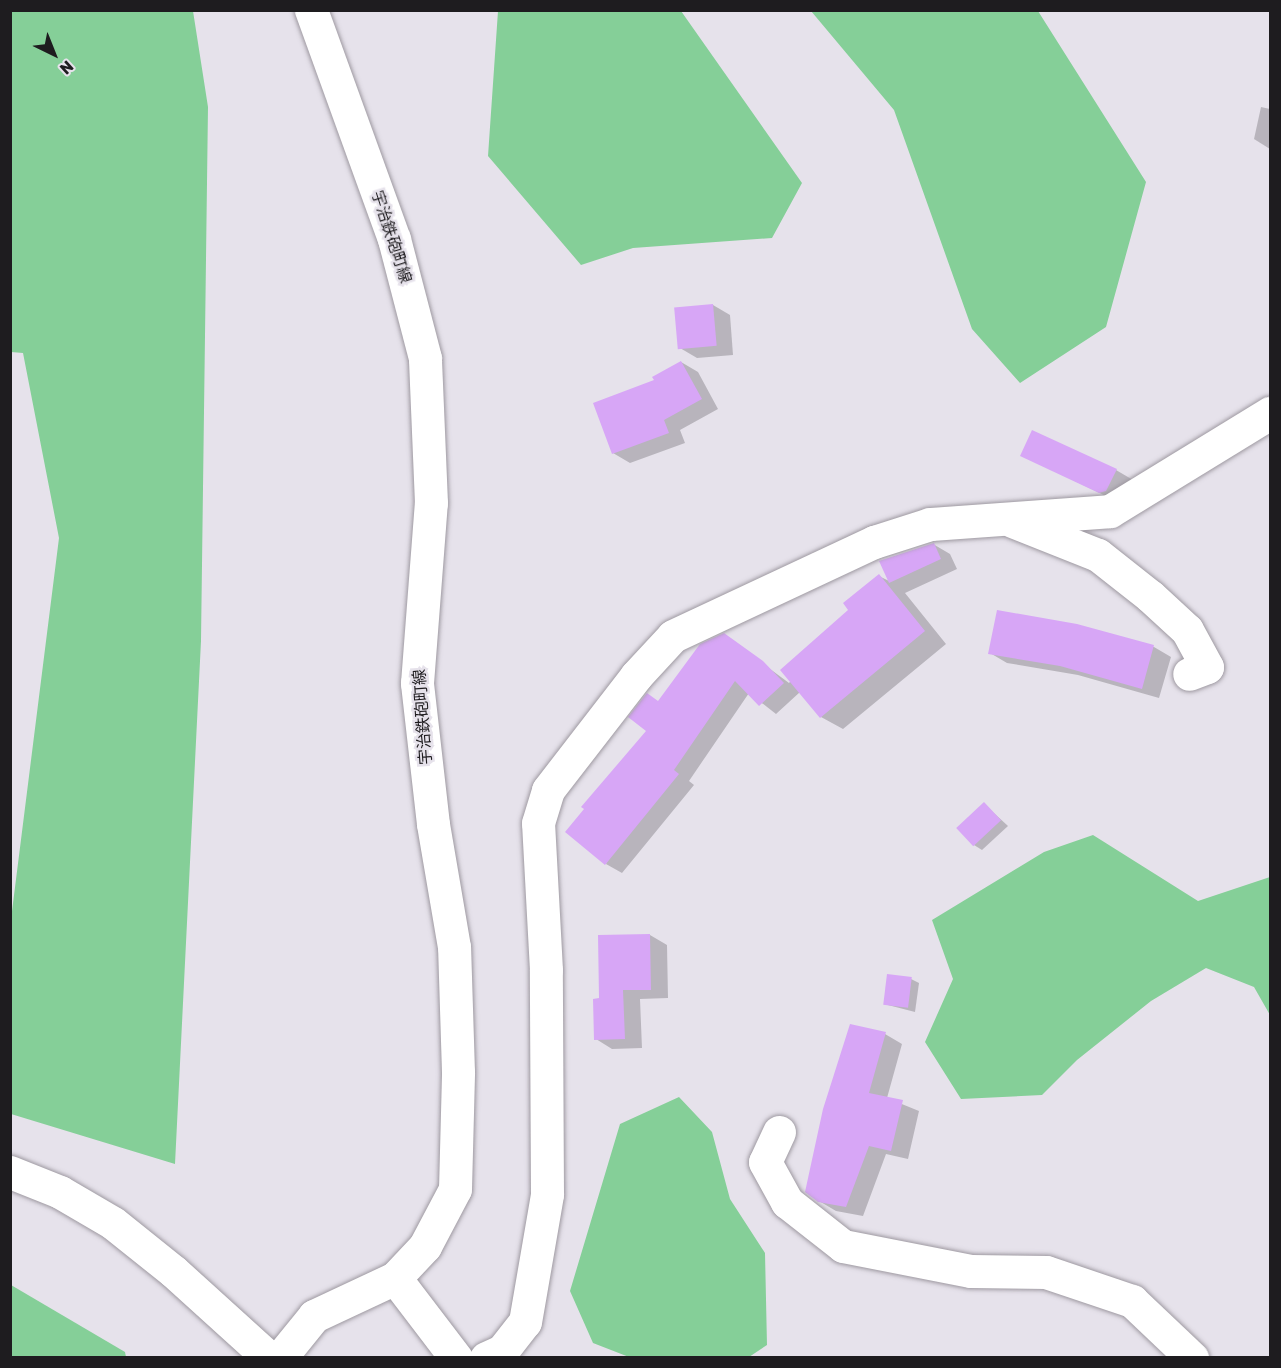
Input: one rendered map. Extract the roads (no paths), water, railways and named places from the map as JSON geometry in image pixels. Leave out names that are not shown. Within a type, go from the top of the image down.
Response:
[{"type":"street","name":"宇治鉄砲町線","points":[[280,1358],[314,1316],[395,1278],[425,1246],[455,1189],[458,1072],[454,947],[433,824],[417,683],[431,503],[425,358],[394,239],[310,10]]},
{"type":"street","points":[[486,1358],[502,1351],[525,1322],[543,1235],[548,1100],[544,894],[538,823],[548,790],[636,676],[673,636],[874,542],[930,524],[1001,517],[1110,511],[1270,413]]},
{"type":"street","points":[[1001,517],[1098,555],[1150,596],[1187,630],[1207,668],[1190,674]]},
{"type":"street","points":[[779,1132],[765,1162],[787,1202],[843,1246],[970,1271],[1047,1272],[1132,1301],[1192,1358]]},
{"type":"street","points":[[10,1172],[60,1192],[113,1222],[173,1271],[269,1358]]},
{"type":"street","points":[[395,1278],[456,1358]]}]
